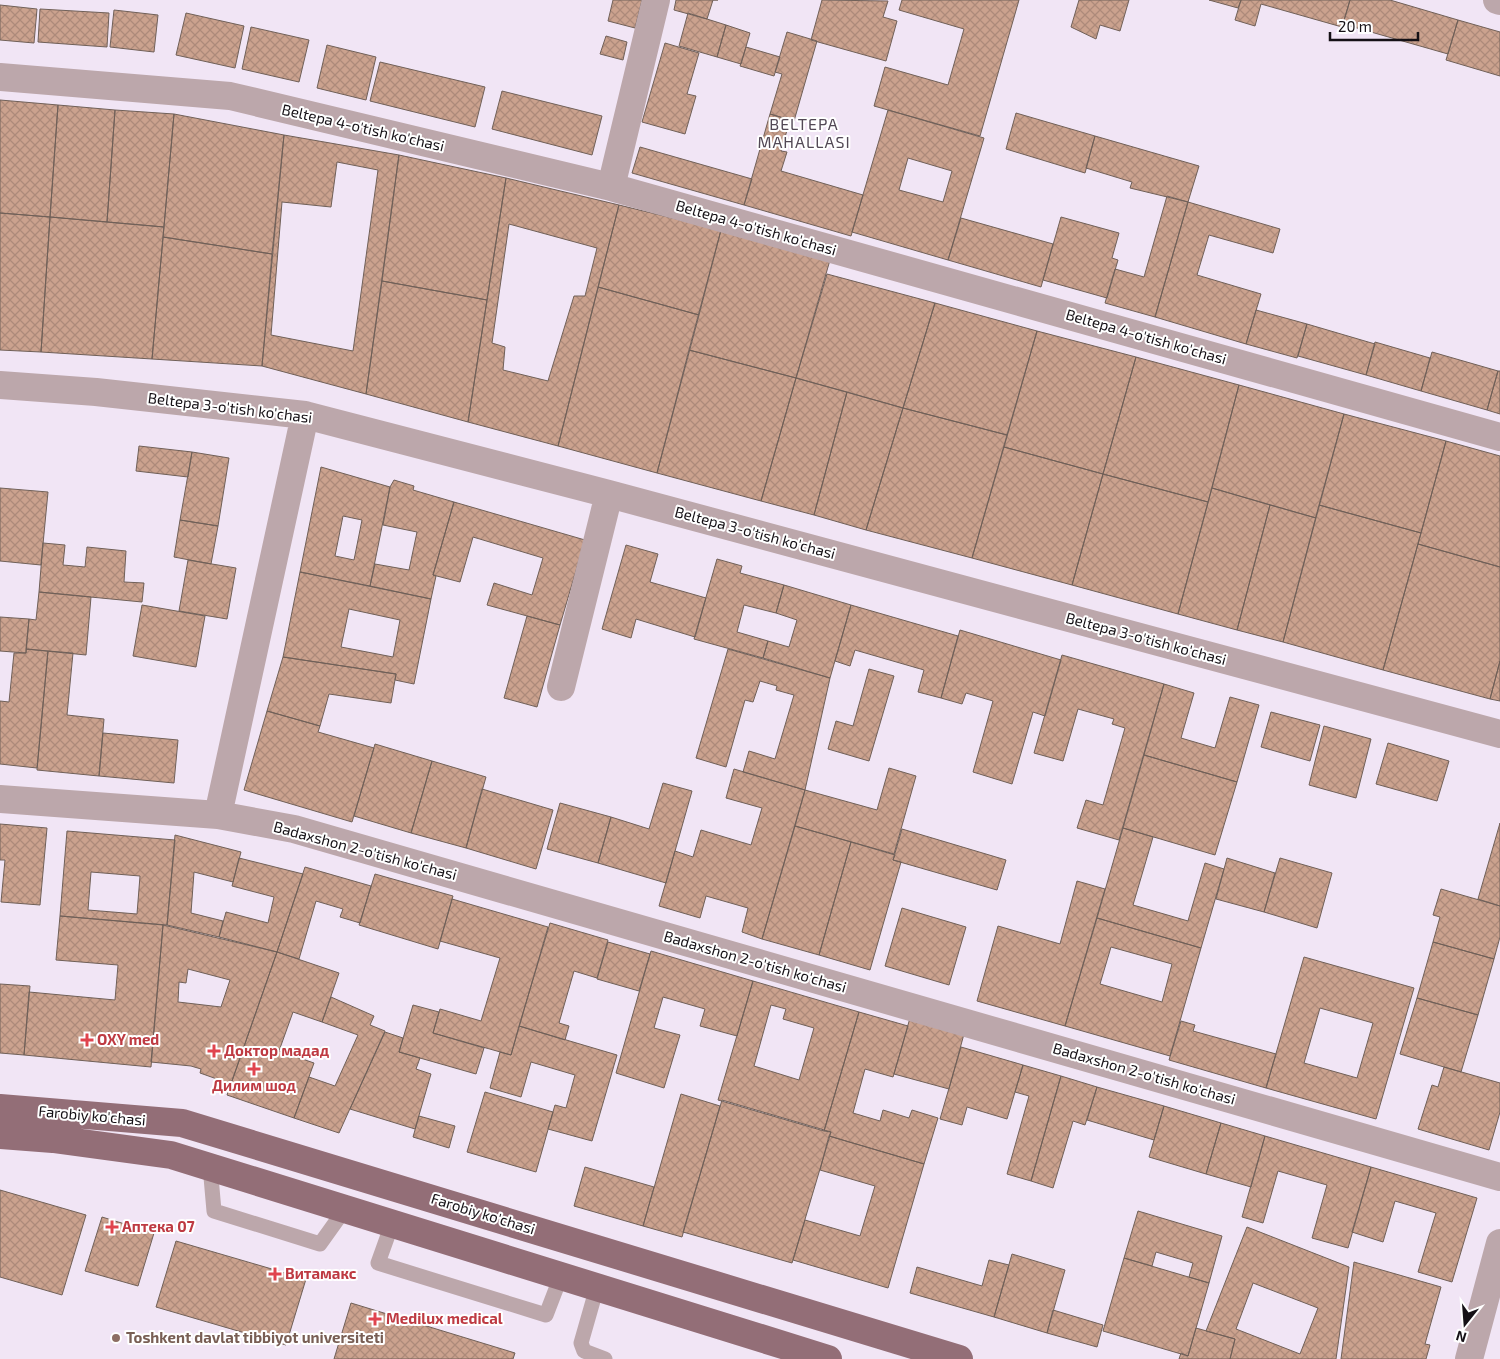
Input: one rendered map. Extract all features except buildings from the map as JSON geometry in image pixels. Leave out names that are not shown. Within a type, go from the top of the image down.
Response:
[{"type":"main road","name":"Farobiy ko'chasi","points":[[0,1108],[182,1123],[959,1359]]},
{"type":"main road","name":"Farobiy ko'chasi","points":[[0,1135],[53,1139],[171,1155],[828,1359]]},
{"type":"street","points":[[611,187],[656,0]]},
{"type":"street","name":"Beltepa 4-o'tish ko'chasi","points":[[0,78],[230,96],[611,187],[1500,436]]},
{"type":"street","name":"Beltepa 3-o'tish ko'chasi","points":[[0,385],[96,392],[305,415],[609,494],[1500,734]]},
{"type":"street","points":[[218,815],[305,415]]},
{"type":"street","points":[[561,688],[609,494]]},
{"type":"street","name":"Badaxshon 2-o'tish ko'chasi","points":[[0,799],[218,815],[294,829],[1500,1177]]},
{"type":"street","points":[[1470,1359],[1500,1243]]},
{"type":"lane","points":[[207,1166],[211,1177],[214,1211],[320,1244],[345,1209]]},
{"type":"lane","points":[[392,1224],[378,1263],[546,1315],[561,1276]]},
{"type":"lane","points":[[596,1287],[581,1343],[584,1351],[605,1359]]},
{"type":"place","name":"OXY med","points":[[87,1040]]},
{"type":"place","name":"Доктор мадад","points":[[214,1051]]},
{"type":"place","name":"Дилим шод","points":[[254,1069]]},
{"type":"place","name":"Аптека 07","points":[[112,1227]]},
{"type":"place","name":"Витамакс","points":[[275,1274]]},
{"type":"place","name":"Medilux medical","points":[[375,1319]]},
{"type":"place","name":"Toshkent davlat tibbiyot universiteti","points":[[116,1338]]},
{"type":"district","name":"BELTEPA MAHALLASI","points":[[804,133]]}]
